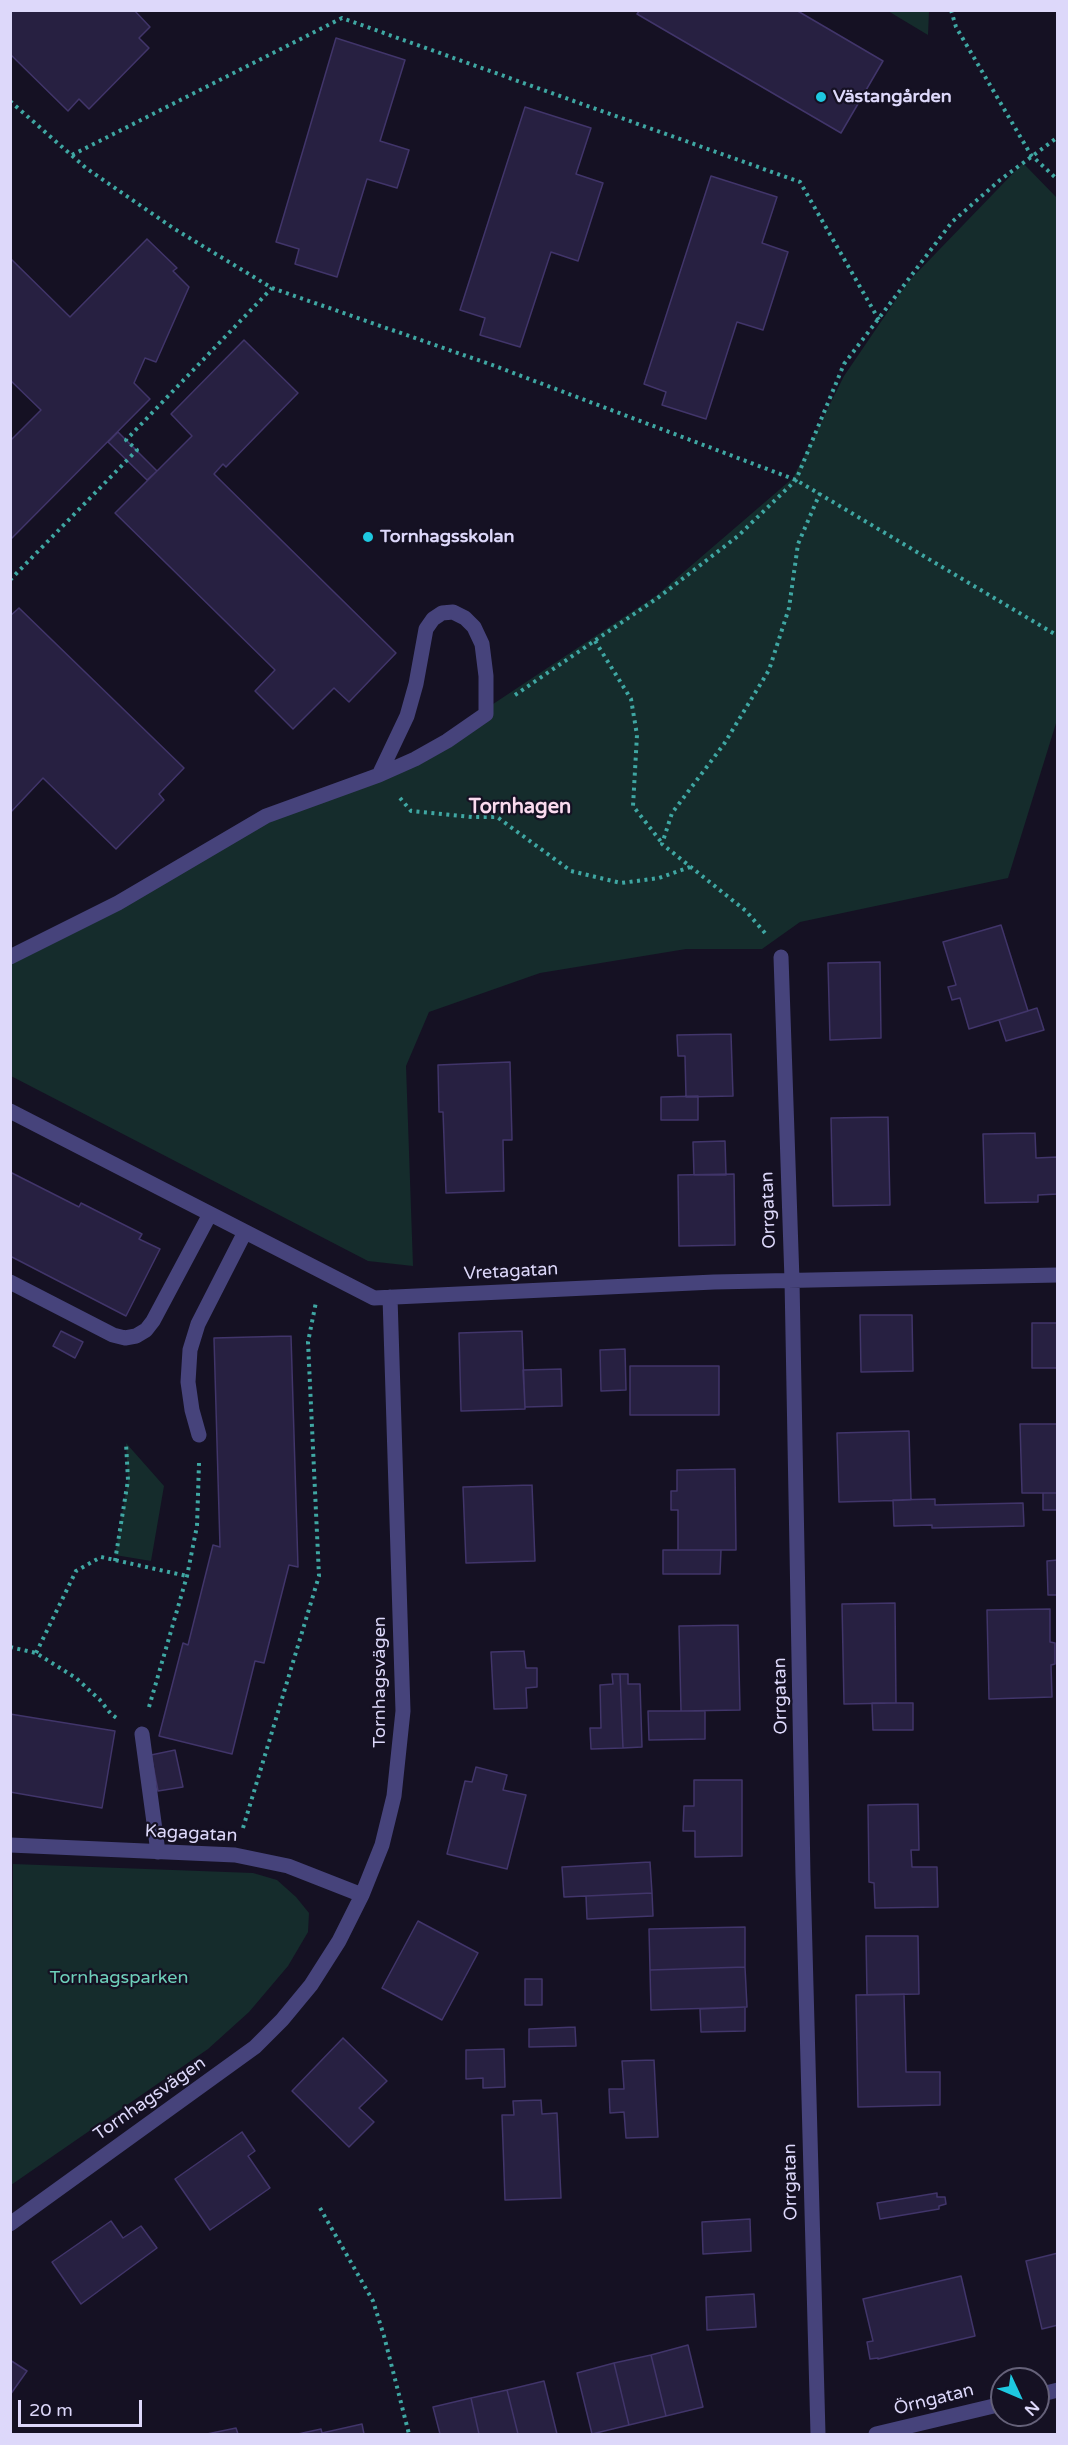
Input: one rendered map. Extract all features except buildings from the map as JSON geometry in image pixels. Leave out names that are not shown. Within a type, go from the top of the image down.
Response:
[{"type":"street","points":[[10,957],[118,903],[266,816],[379,775],[415,759],[447,741],[486,714],[486,676],[482,644],[474,627],[465,618],[453,612],[433,619],[426,629],[416,684],[407,716],[379,775]]},
{"type":"street","name":"Orrgatan","points":[[781,957],[792,1280],[803,1875],[818,2434]]},
{"type":"street","name":"Vretagatan","points":[[10,1111],[375,1298],[792,1280],[1058,1275]]},
{"type":"street","points":[[10,1282],[113,1335],[125,1338],[136,1336],[146,1330],[153,1321],[210,1214]]},
{"type":"street","points":[[199,1435],[188,1382],[190,1350],[198,1324],[245,1232]]},
{"type":"street","name":"Tornhagsvägen","points":[[10,2224],[255,2047],[282,2020],[311,1984],[339,1941],[362,1895],[382,1845],[394,1796],[403,1711],[390,1297]]},
{"type":"street","points":[[142,1734],[158,1852]]},
{"type":"street","name":"Kagagatan","points":[[10,1845],[235,1855],[288,1866],[362,1895]]},
{"type":"street","name":"Örngatan","points":[[876,2434],[990,2407]]},
{"type":"path","points":[[951,10],[956,27],[1031,155],[1058,180]]},
{"type":"path","points":[[72,155],[342,18],[800,182],[879,320]]},
{"type":"path","points":[[10,101],[86,168],[173,228],[272,288],[495,366],[796,480],[1058,636]]},
{"type":"path","points":[[486,714],[659,597],[738,536],[796,480],[844,364],[952,222],[1031,155],[1058,137]]},
{"type":"path","points":[[10,580],[137,450],[126,440],[272,288]]},
{"type":"path","points":[[662,844],[672,813],[724,744],[769,670],[789,608],[798,544],[820,493]]},
{"type":"path","points":[[595,641],[631,699],[637,735],[633,806],[662,844],[746,911],[774,944],[781,957]]},
{"type":"path","points":[[379,775],[411,811],[497,817],[571,871],[621,883],[659,878],[690,867]]},
{"type":"path","points":[[235,1855],[319,1575],[308,1342],[322,1272]]},
{"type":"path","points":[[115,1561],[129,1480],[126,1443]]},
{"type":"path","points":[[142,1734],[187,1576],[197,1526],[199,1454]]},
{"type":"path","points":[[36,1653],[76,1571],[101,1557],[187,1576]]},
{"type":"path","points":[[10,1647],[36,1653],[76,1678],[111,1714]]},
{"type":"path","points":[[320,2208],[373,2301],[409,2434]]},
{"type":"green space","points":[[888,11],[929,11],[928,35]]},
{"type":"green space","points":[[1023,163],[1057,198],[1057,720],[1008,878],[800,922],[762,949],[686,949],[540,973],[429,1012],[406,1066],[413,1266],[368,1261],[11,1076],[10,951],[306,797],[430,746],[657,595],[793,478],[844,376],[908,282]]},
{"type":"green space","points":[[126,1443],[164,1486],[151,1561],[115,1555],[128,1480]]},
{"type":"green space","name":"Tornhagsparken","points":[[13,1864],[253,1873],[277,1880],[296,1897],[309,1913],[308,1932],[288,1966],[249,2012],[208,2049],[11,2185]]},
{"type":"place","name":"Västangården","points":[[821,97]]},
{"type":"place","name":"Tornhagsskolan","points":[[368,537]]},
{"type":"district","name":"Tornhagen","points":[[520,808]]}]
